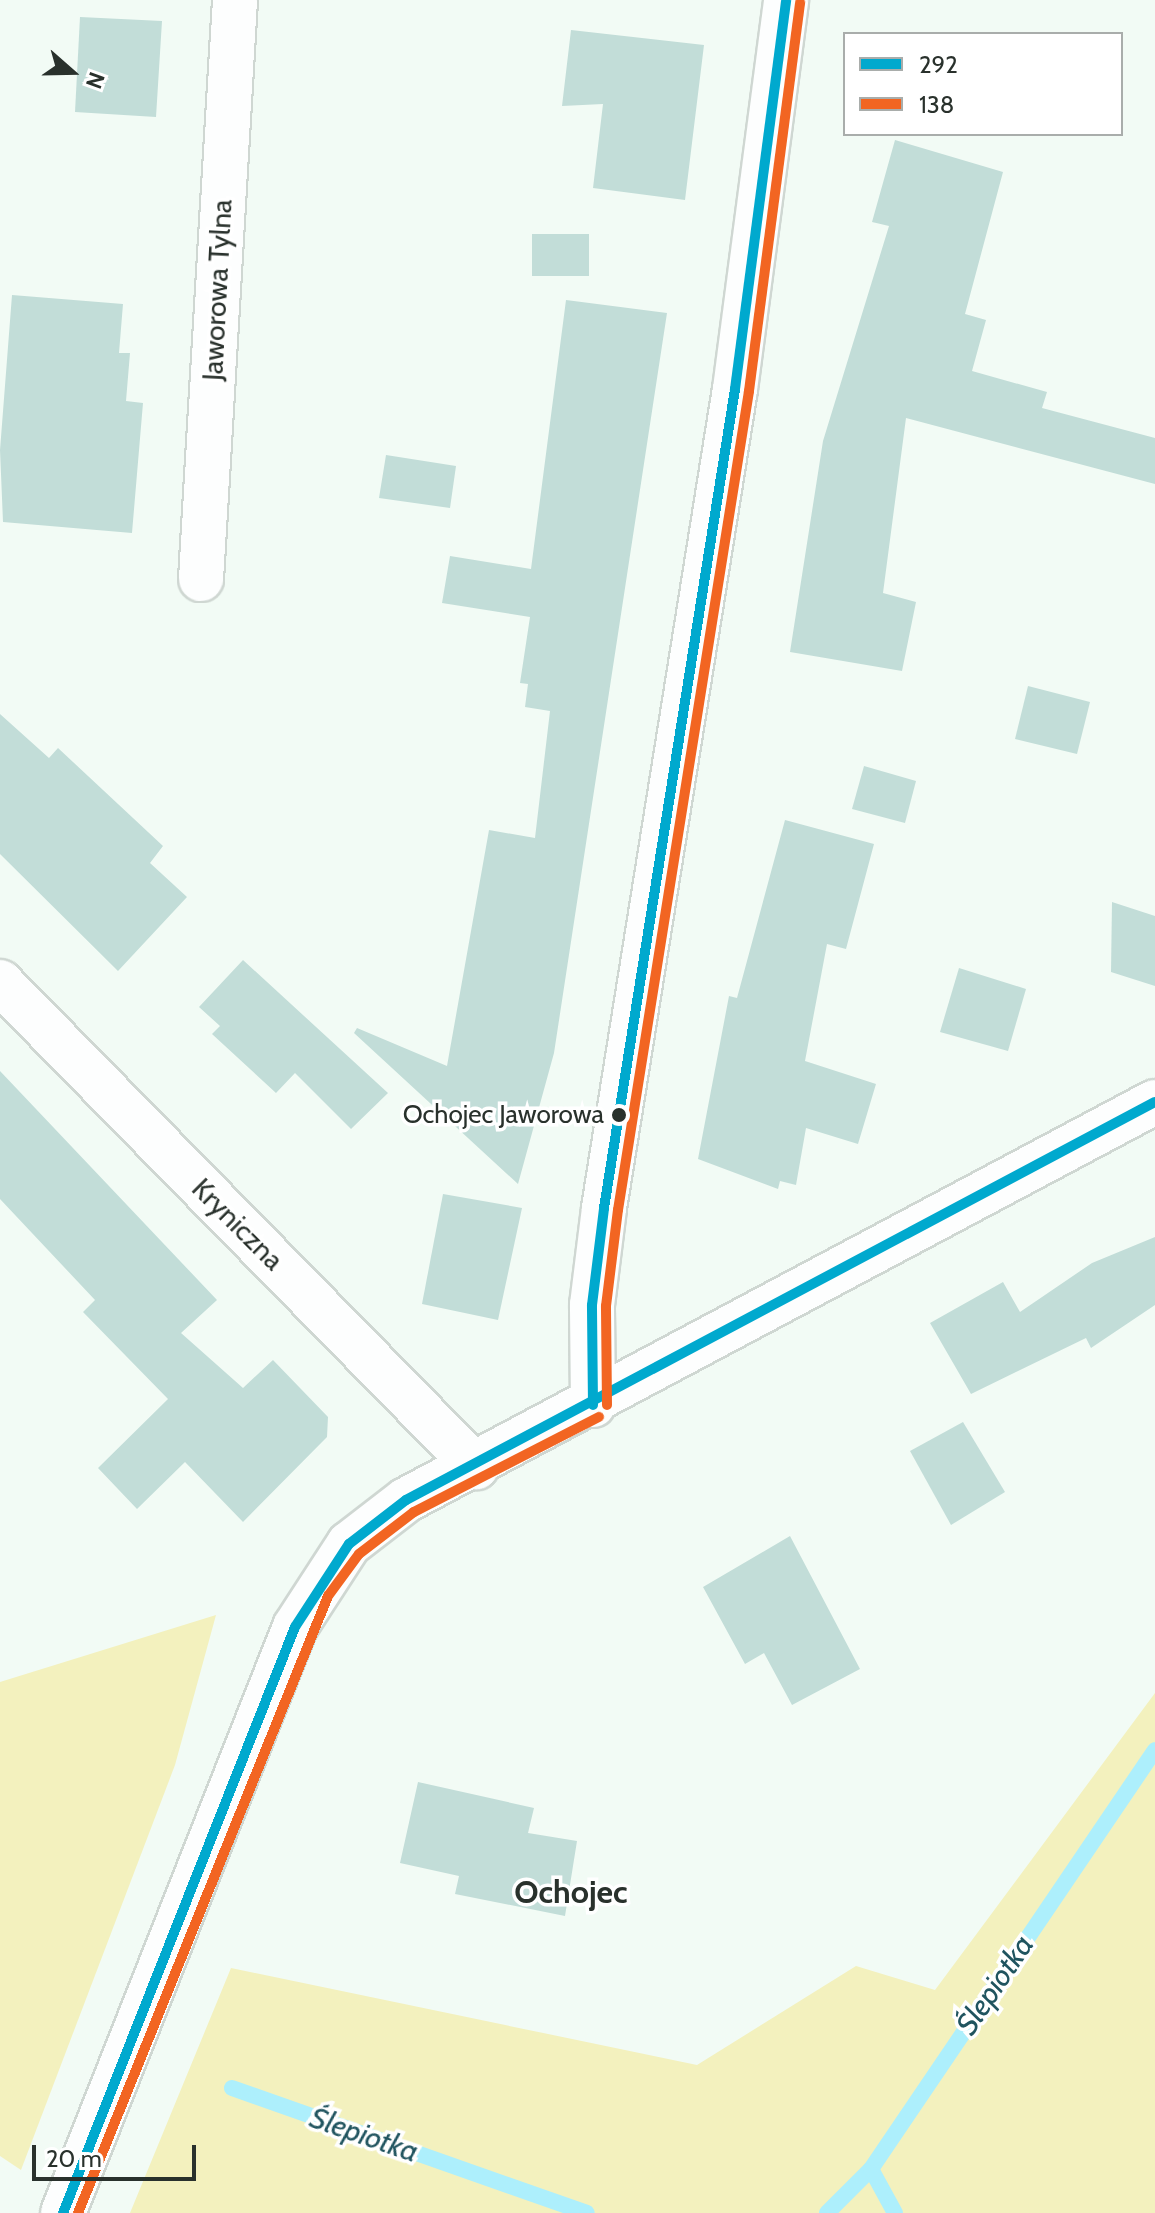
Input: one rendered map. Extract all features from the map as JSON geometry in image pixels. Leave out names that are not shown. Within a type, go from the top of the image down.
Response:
[{"type":"street","name":"Jaworowa Tylna","points":[[201,579],[235,0]]},
{"type":"street","points":[[593,1405],[592,1305],[604,1208],[731,419],[786,0]]},
{"type":"street","name":"Kryniczna","points":[[0,982],[476,1467]]},
{"type":"street","points":[[63,2213],[316,1589],[360,1535],[406,1500],[593,1405],[1155,1102]]},
{"type":"shaded area","points":[[216,1615],[175,1765],[21,2170],[0,2156],[0,1682]]},
{"type":"shaded area","points":[[1155,1693],[1155,2213],[130,2213],[231,1968],[697,2065],[856,1966],[935,1990]]},
{"type":"building","points":[[80,17],[162,21],[156,117],[75,112]]},
{"type":"building","points":[[571,30],[704,45],[685,200],[593,188],[603,104],[562,106]]},
{"type":"building","points":[[895,140],[1003,172],[965,314],[986,320],[972,371],[1047,392],[1042,408],[1155,438],[1155,484],[906,418],[883,593],[916,602],[902,671],[790,652],[823,441],[889,226],[872,222]]},
{"type":"building","points":[[532,234],[589,234],[589,276],[532,276]]},
{"type":"building","points":[[12,295],[123,304],[119,353],[130,353],[126,401],[143,403],[132,533],[3,522],[0,450]]},
{"type":"building","points":[[566,300],[667,313],[554,1053],[518,1184],[354,1033],[357,1028],[447,1066],[489,830],[535,838],[550,711],[525,707],[528,684],[520,683],[530,617],[442,603],[450,556],[531,569]]},
{"type":"building","points":[[386,455],[456,466],[450,508],[379,498]]},
{"type":"building","points":[[1028,686],[1090,702],[1077,754],[1015,739]]},
{"type":"building","points":[[0,714],[49,758],[58,748],[163,846],[150,863],[187,897],[118,971],[0,854]]},
{"type":"building","points":[[864,766],[916,781],[905,823],[852,809]]},
{"type":"building","points":[[785,820],[874,844],[846,949],[827,944],[805,1061],[876,1084],[858,1144],[806,1128],[796,1185],[780,1181],[778,1189],[698,1159],[729,996],[737,998]]},
{"type":"building","points":[[1112,902],[1155,916],[1155,986],[1111,972]]},
{"type":"building","points":[[243,960],[388,1093],[351,1129],[295,1073],[276,1093],[212,1034],[220,1026],[199,1007]]},
{"type":"building","points":[[959,968],[1026,989],[1008,1051],[940,1032]]},
{"type":"building","points":[[0,1071],[217,1300],[181,1333],[243,1388],[273,1360],[328,1417],[327,1437],[243,1522],[185,1462],[137,1509],[98,1468],[168,1399],[83,1312],[95,1300],[0,1199]]},
{"type":"building","points":[[443,1194],[522,1208],[498,1320],[422,1304]]},
{"type":"building","points":[[1155,1237],[1155,1305],[1091,1348],[1086,1338],[971,1394],[930,1323],[1003,1282],[1020,1312],[1092,1263]]},
{"type":"building","points":[[963,1422],[1005,1492],[951,1525],[910,1451]]},
{"type":"building","points":[[790,1536],[860,1669],[792,1705],[764,1653],[745,1664],[703,1587]]},
{"type":"building","points":[[418,1782],[534,1808],[528,1833],[577,1841],[565,1916],[455,1894],[459,1876],[400,1863]]},
{"type":"waterway","name":"Ślepiotka","points":[[827,2213],[871,2169],[1155,1750]]},
{"type":"waterway","name":"Ślepiotka","points":[[232,2088],[587,2213]]},
{"type":"waterway","points":[[871,2169],[895,2213]]},
{"type":"transit line","name":"292","points":[[593,1405],[592,1305],[604,1208],[735,389],[786,0]]},
{"type":"transit line","name":"138","points":[[607,1405],[606,1306],[618,1210],[749,391],[800,2]]},
{"type":"transit line","name":"292","points":[[63,2213],[295,1627],[349,1544],[406,1500],[1155,1102]]},
{"type":"transit line","name":"138","points":[[78,2213],[328,1596],[359,1554],[414,1512],[599,1417]]},
{"type":"place","name":"Ochojec Jaworowa","points":[[619,1115]]},
{"type":"district","name":"Ochojec","points":[[571,1892]]}]
